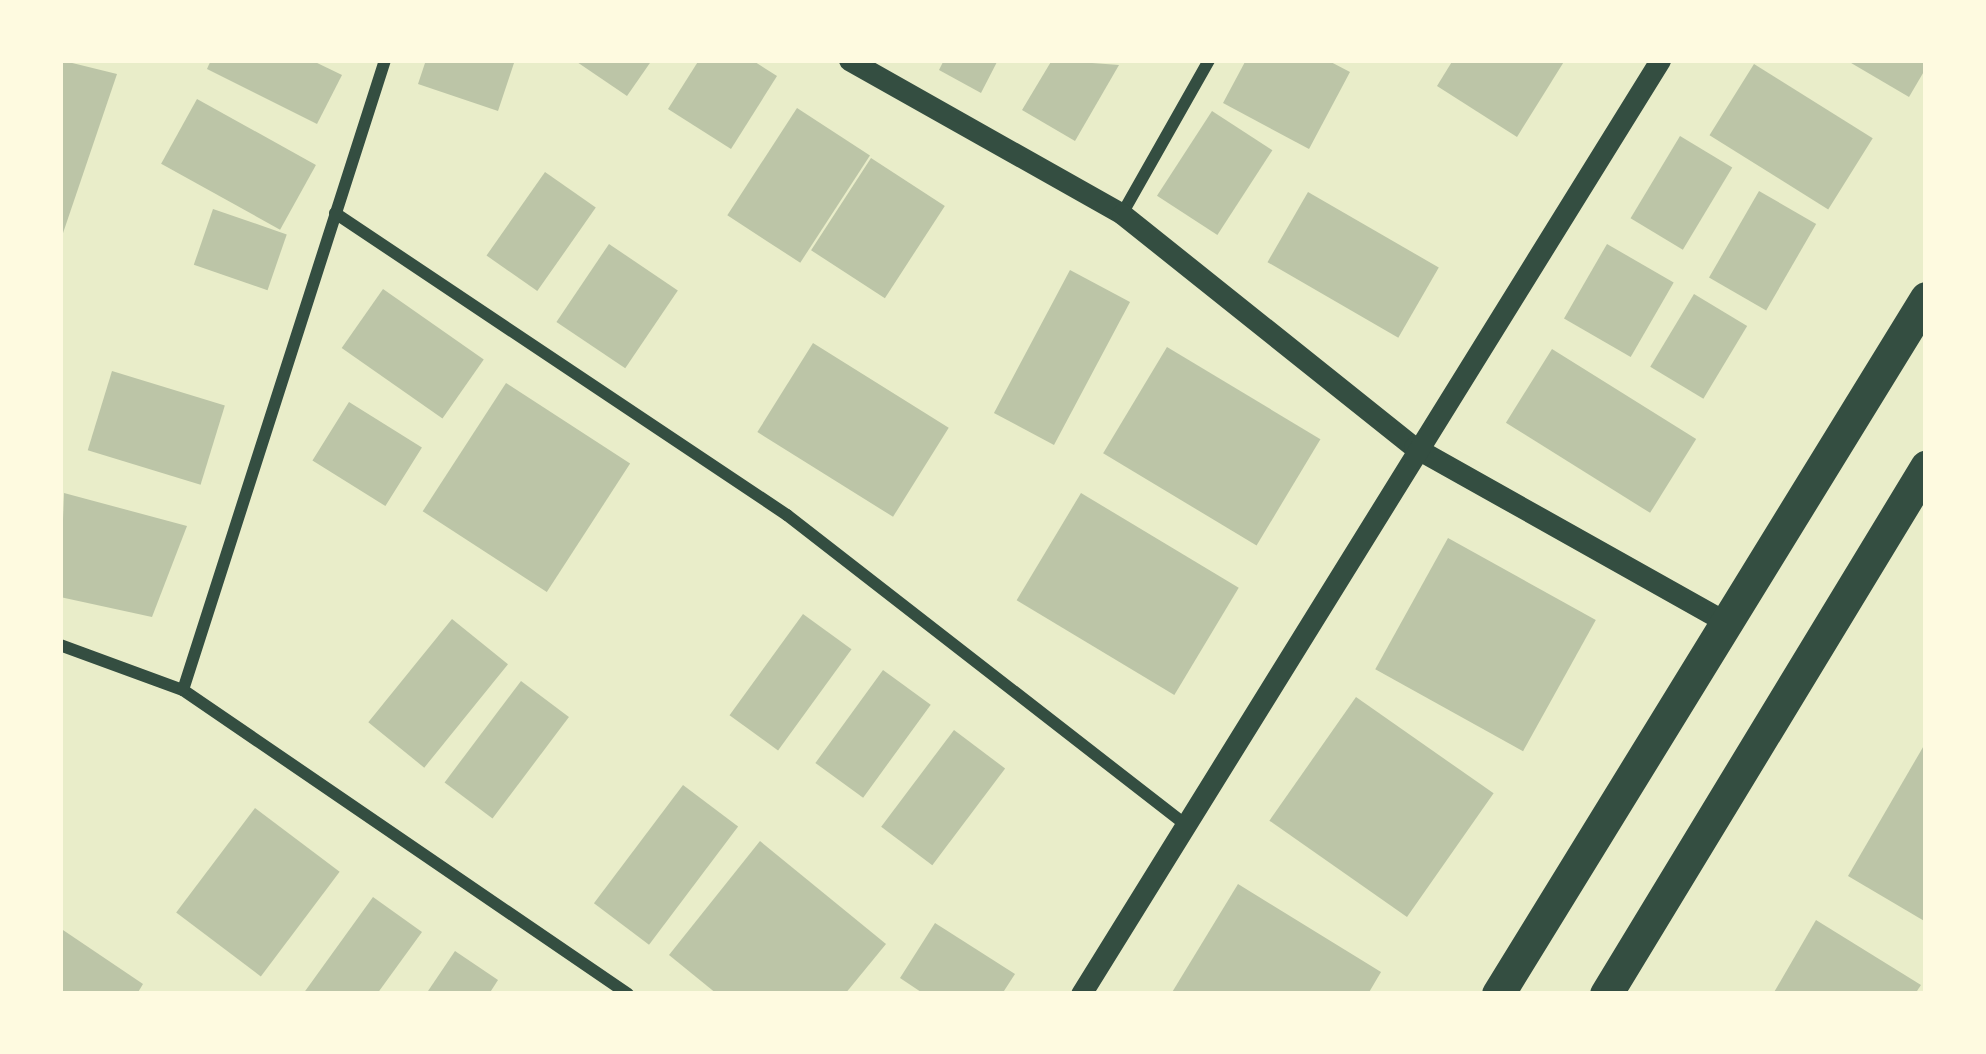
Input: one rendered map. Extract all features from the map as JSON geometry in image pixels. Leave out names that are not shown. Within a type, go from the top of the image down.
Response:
[{"type":"highway","points":[[1498,994],[1926,298]]},
{"type":"highway","points":[[1606,994],[1926,467]]},
{"type":"street","points":[[183,690],[386,60]]},
{"type":"street","points":[[849,60],[1121,214],[1414,447],[1724,621]]},
{"type":"street","points":[[1121,214],[1209,60]]},
{"type":"street","points":[[1081,994],[1414,447],[1660,60]]},
{"type":"street","points":[[335,213],[787,515],[1183,823]]},
{"type":"street","points":[[60,645],[183,690],[628,994]]},
{"type":"building","points":[[60,60],[117,74],[61,239],[60,238]]},
{"type":"building","points":[[211,60],[311,60],[342,75],[317,124],[207,69]]},
{"type":"building","points":[[426,60],[515,60],[498,111],[418,84]]},
{"type":"building","points":[[574,60],[652,60],[627,96]]},
{"type":"building","points":[[699,60],[752,60],[777,76],[731,149],[668,109]]},
{"type":"building","points":[[944,60],[998,60],[981,93],[939,70]]},
{"type":"building","points":[[1052,60],[1119,65],[1075,141],[1022,110]]},
{"type":"building","points":[[1246,60],[1327,60],[1350,72],[1309,149],[1223,103]]},
{"type":"building","points":[[1453,60],[1565,60],[1517,137],[1437,86]]},
{"type":"building","points":[[1846,60],[1926,60],[1926,68],[1909,97]]},
{"type":"building","points":[[1754,64],[1873,138],[1828,209],[1709,135]]},
{"type":"building","points":[[197,99],[316,165],[280,230],[161,164]]},
{"type":"building","points":[[797,108],[870,155],[800,263],[727,215]]},
{"type":"building","points":[[1212,111],[1272,150],[1217,235],[1157,196]]},
{"type":"building","points":[[1680,136],[1732,167],[1683,250],[1631,218]]},
{"type":"building","points":[[871,158],[945,206],[885,298],[811,250]]},
{"type":"building","points":[[545,172],[596,208],[537,291],[486,256]]},
{"type":"building","points":[[1759,191],[1816,224],[1766,311],[1709,278]]},
{"type":"building","points":[[1308,192],[1439,268],[1398,338],[1268,262]]},
{"type":"building","points":[[213,209],[287,234],[268,290],[194,265]]},
{"type":"building","points":[[609,244],[678,290],[625,368],[556,322]]},
{"type":"building","points":[[1607,244],[1674,282],[1631,357],[1564,318]]},
{"type":"building","points":[[1070,270],[1130,302],[1054,445],[994,413]]},
{"type":"building","points":[[383,289],[484,360],[442,419],[342,348]]},
{"type":"building","points":[[1694,294],[1747,326],[1703,399],[1650,367]]},
{"type":"building","points":[[813,343],[949,428],[893,517],[757,432]]},
{"type":"building","points":[[1167,347],[1320,439],[1257,545],[1103,453]]},
{"type":"building","points":[[1552,349],[1696,439],[1650,513],[1506,423]]},
{"type":"building","points":[[112,371],[225,405],[201,485],[88,450]]},
{"type":"building","points":[[506,383],[630,464],[547,592],[423,511]]},
{"type":"building","points":[[349,402],[422,448],[385,506],[312,461]]},
{"type":"building","points":[[64,493],[187,526],[152,617],[60,597]]},
{"type":"building","points":[[1081,493],[1239,588],[1174,695],[1017,600]]},
{"type":"building","points":[[1448,538],[1596,620],[1523,751],[1375,669]]},
{"type":"building","points":[[803,614],[852,649],[778,750],[730,715]]},
{"type":"building","points":[[452,619],[508,664],[424,768],[368,722]]},
{"type":"building","points":[[883,670],[931,705],[863,798],[815,763]]},
{"type":"building","points":[[521,681],[569,717],[492,819],[445,782]]},
{"type":"building","points":[[1356,697],[1494,793],[1407,917],[1269,821]]},
{"type":"building","points":[[954,730],[1005,769],[932,865],[881,827]]},
{"type":"building","points":[[1926,742],[1926,922],[1848,876]]},
{"type":"building","points":[[683,785],[738,827],[649,945],[594,903]]},
{"type":"building","points":[[255,808],[340,872],[261,976],[176,913]]},
{"type":"building","points":[[760,841],[886,944],[845,994],[717,994],[669,955]]},
{"type":"building","points":[[1238,884],[1381,972],[1368,994],[1171,994]]},
{"type":"building","points":[[373,897],[422,932],[377,994],[303,994]]},
{"type":"building","points":[[1816,920],[1921,985],[1915,994],[1773,994]]},
{"type":"building","points":[[935,923],[1015,974],[1002,994],[924,994],[900,978]]},
{"type":"building","points":[[60,928],[143,984],[137,994],[60,994]]},
{"type":"building","points":[[455,951],[498,980],[489,994],[426,994]]}]
